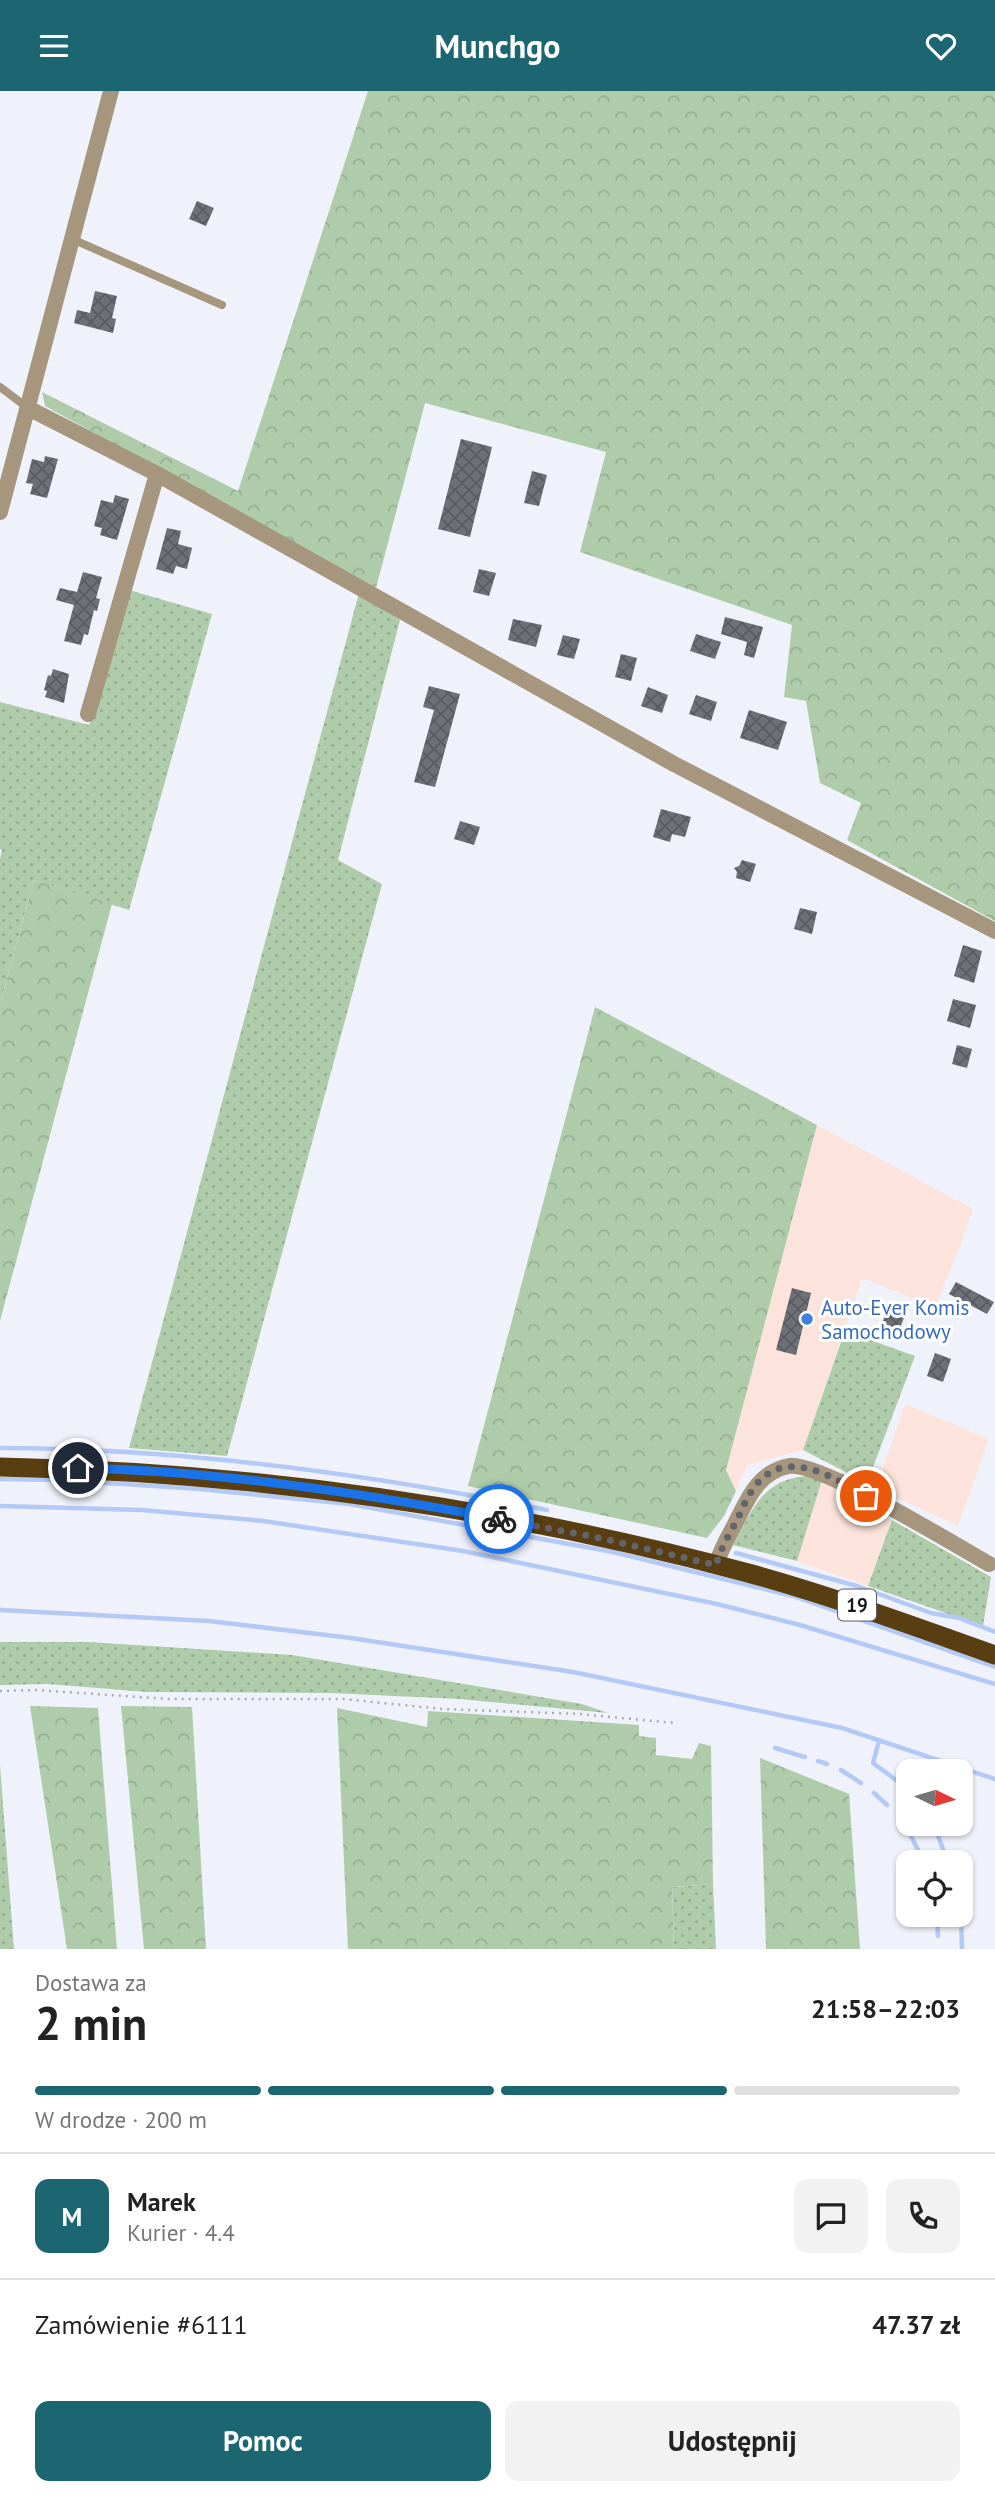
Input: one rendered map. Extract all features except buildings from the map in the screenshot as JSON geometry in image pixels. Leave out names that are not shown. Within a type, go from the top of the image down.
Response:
[{"type":"highway","name":"19","points":[[0,1467],[104,1469],[291,1486],[427,1505],[605,1539],[716,1565],[838,1599],[995,1654]]},
{"type":"street","points":[[0,512],[111,91]]},
{"type":"street","points":[[28,408],[157,474],[674,764],[995,931]]},
{"type":"street","points":[[88,714],[157,474]]},
{"type":"street","points":[[716,1565],[719,1552],[752,1490],[764,1478],[790,1466],[802,1466],[838,1480],[989,1564]]},
{"type":"lane","points":[[72,239],[222,305]]},
{"type":"lane","points":[[0,387],[28,408]]},
{"type":"path","points":[[0,1691],[36,1690],[169,1699],[342,1699],[442,1709],[579,1714],[675,1723]]},
{"type":"shaded area","name":"Auto-Ever Komis Samochodowy","points":[[817,1125],[973,1209],[935,1307],[862,1278],[803,1450],[747,1465],[736,1491],[726,1470]]},
{"type":"shaded area","points":[[905,1404],[989,1439],[958,1526],[876,1488]]},
{"type":"shaded area","points":[[822,1480],[892,1520],[868,1586],[797,1561]]},
{"type":"green space","points":[[368,91],[995,91],[995,921],[847,840],[861,803],[820,783],[806,701],[784,697],[792,625],[580,552],[606,452],[425,403],[376,588],[45,406],[42,392],[238,491]]},
{"type":"green space","points":[[129,590],[212,614],[129,910],[34,880],[0,1004],[0,702],[89,725]]},
{"type":"green space","points":[[359,593],[400,620],[338,860],[382,884],[227,1456],[129,1448]]},
{"type":"green space","points":[[34,880],[112,904],[0,1321],[0,1004]]},
{"type":"green space","points":[[595,1007],[817,1125],[726,1470],[736,1491],[724,1516],[707,1538],[468,1486]]},
{"type":"green space","points":[[845,1331],[915,1356],[867,1483],[803,1450]]},
{"type":"green space","points":[[806,1476],[822,1480],[797,1561],[733,1545],[753,1509],[768,1490],[791,1479]]},
{"type":"green space","points":[[892,1520],[991,1577],[983,1626],[868,1586]]},
{"type":"green space","points":[[0,1642],[88,1642],[292,1655],[582,1704],[608,1713],[459,1699],[331,1693],[147,1692],[48,1684],[0,1685]]},
{"type":"green space","points":[[30,1706],[98,1708],[117,1949],[67,1949]]},
{"type":"green space","points":[[121,1706],[192,1707],[206,1949],[144,1949]]},
{"type":"green space","points":[[337,1708],[427,1727],[428,1711],[639,1725],[639,1736],[656,1738],[656,1755],[692,1759],[699,1743],[711,1746],[713,1884],[672,1887],[674,1949],[348,1949]]},
{"type":"green space","points":[[760,1758],[849,1794],[860,1949],[766,1949]]},
{"type":"green space","points":[[0,1765],[14,1949],[0,1949]]},
{"type":"green space","points":[[713,1884],[716,1949],[674,1949],[672,1887]]},
{"type":"waterway","points":[[0,1448],[69,1449],[206,1458],[412,1485],[547,1510]]},
{"type":"waterway","points":[[0,1479],[200,1489],[349,1504],[613,1552],[793,1596],[995,1667]]},
{"type":"waterway","points":[[0,1506],[142,1510],[263,1521],[463,1551],[717,1604],[800,1625],[995,1684]]},
{"type":"waterway","points":[[736,1553],[857,1586],[931,1613],[959,1618],[995,1632]]},
{"type":"waterway","points":[[0,1610],[209,1621],[351,1638],[573,1672],[842,1728],[995,1779]]},
{"type":"waterway","points":[[879,1741],[873,1763],[896,1780]]},
{"type":"waterway","points":[[775,1748],[805,1757]]},
{"type":"waterway","points":[[818,1761],[827,1764]]},
{"type":"waterway","points":[[841,1770],[861,1783]]},
{"type":"waterway","points":[[874,1793],[887,1805]]},
{"type":"waterway","points":[[911,1836],[918,1850]]},
{"type":"waterway","points":[[938,1836],[943,1850]]},
{"type":"waterway","points":[[938,1927],[938,1936]]},
{"type":"waterway","points":[[961,1927],[962,1949]]},
{"type":"way so far","points":[[499,1519],[605,1539],[716,1565],[719,1552],[752,1490],[777,1470],[802,1466],[838,1480],[866,1496]]},
{"type":"place","name":"Auto-Ever Komis Samochodowy","points":[[807,1319]]},
{"type":"route","points":[[78,1468],[291,1486],[427,1505],[499,1519]]}]
